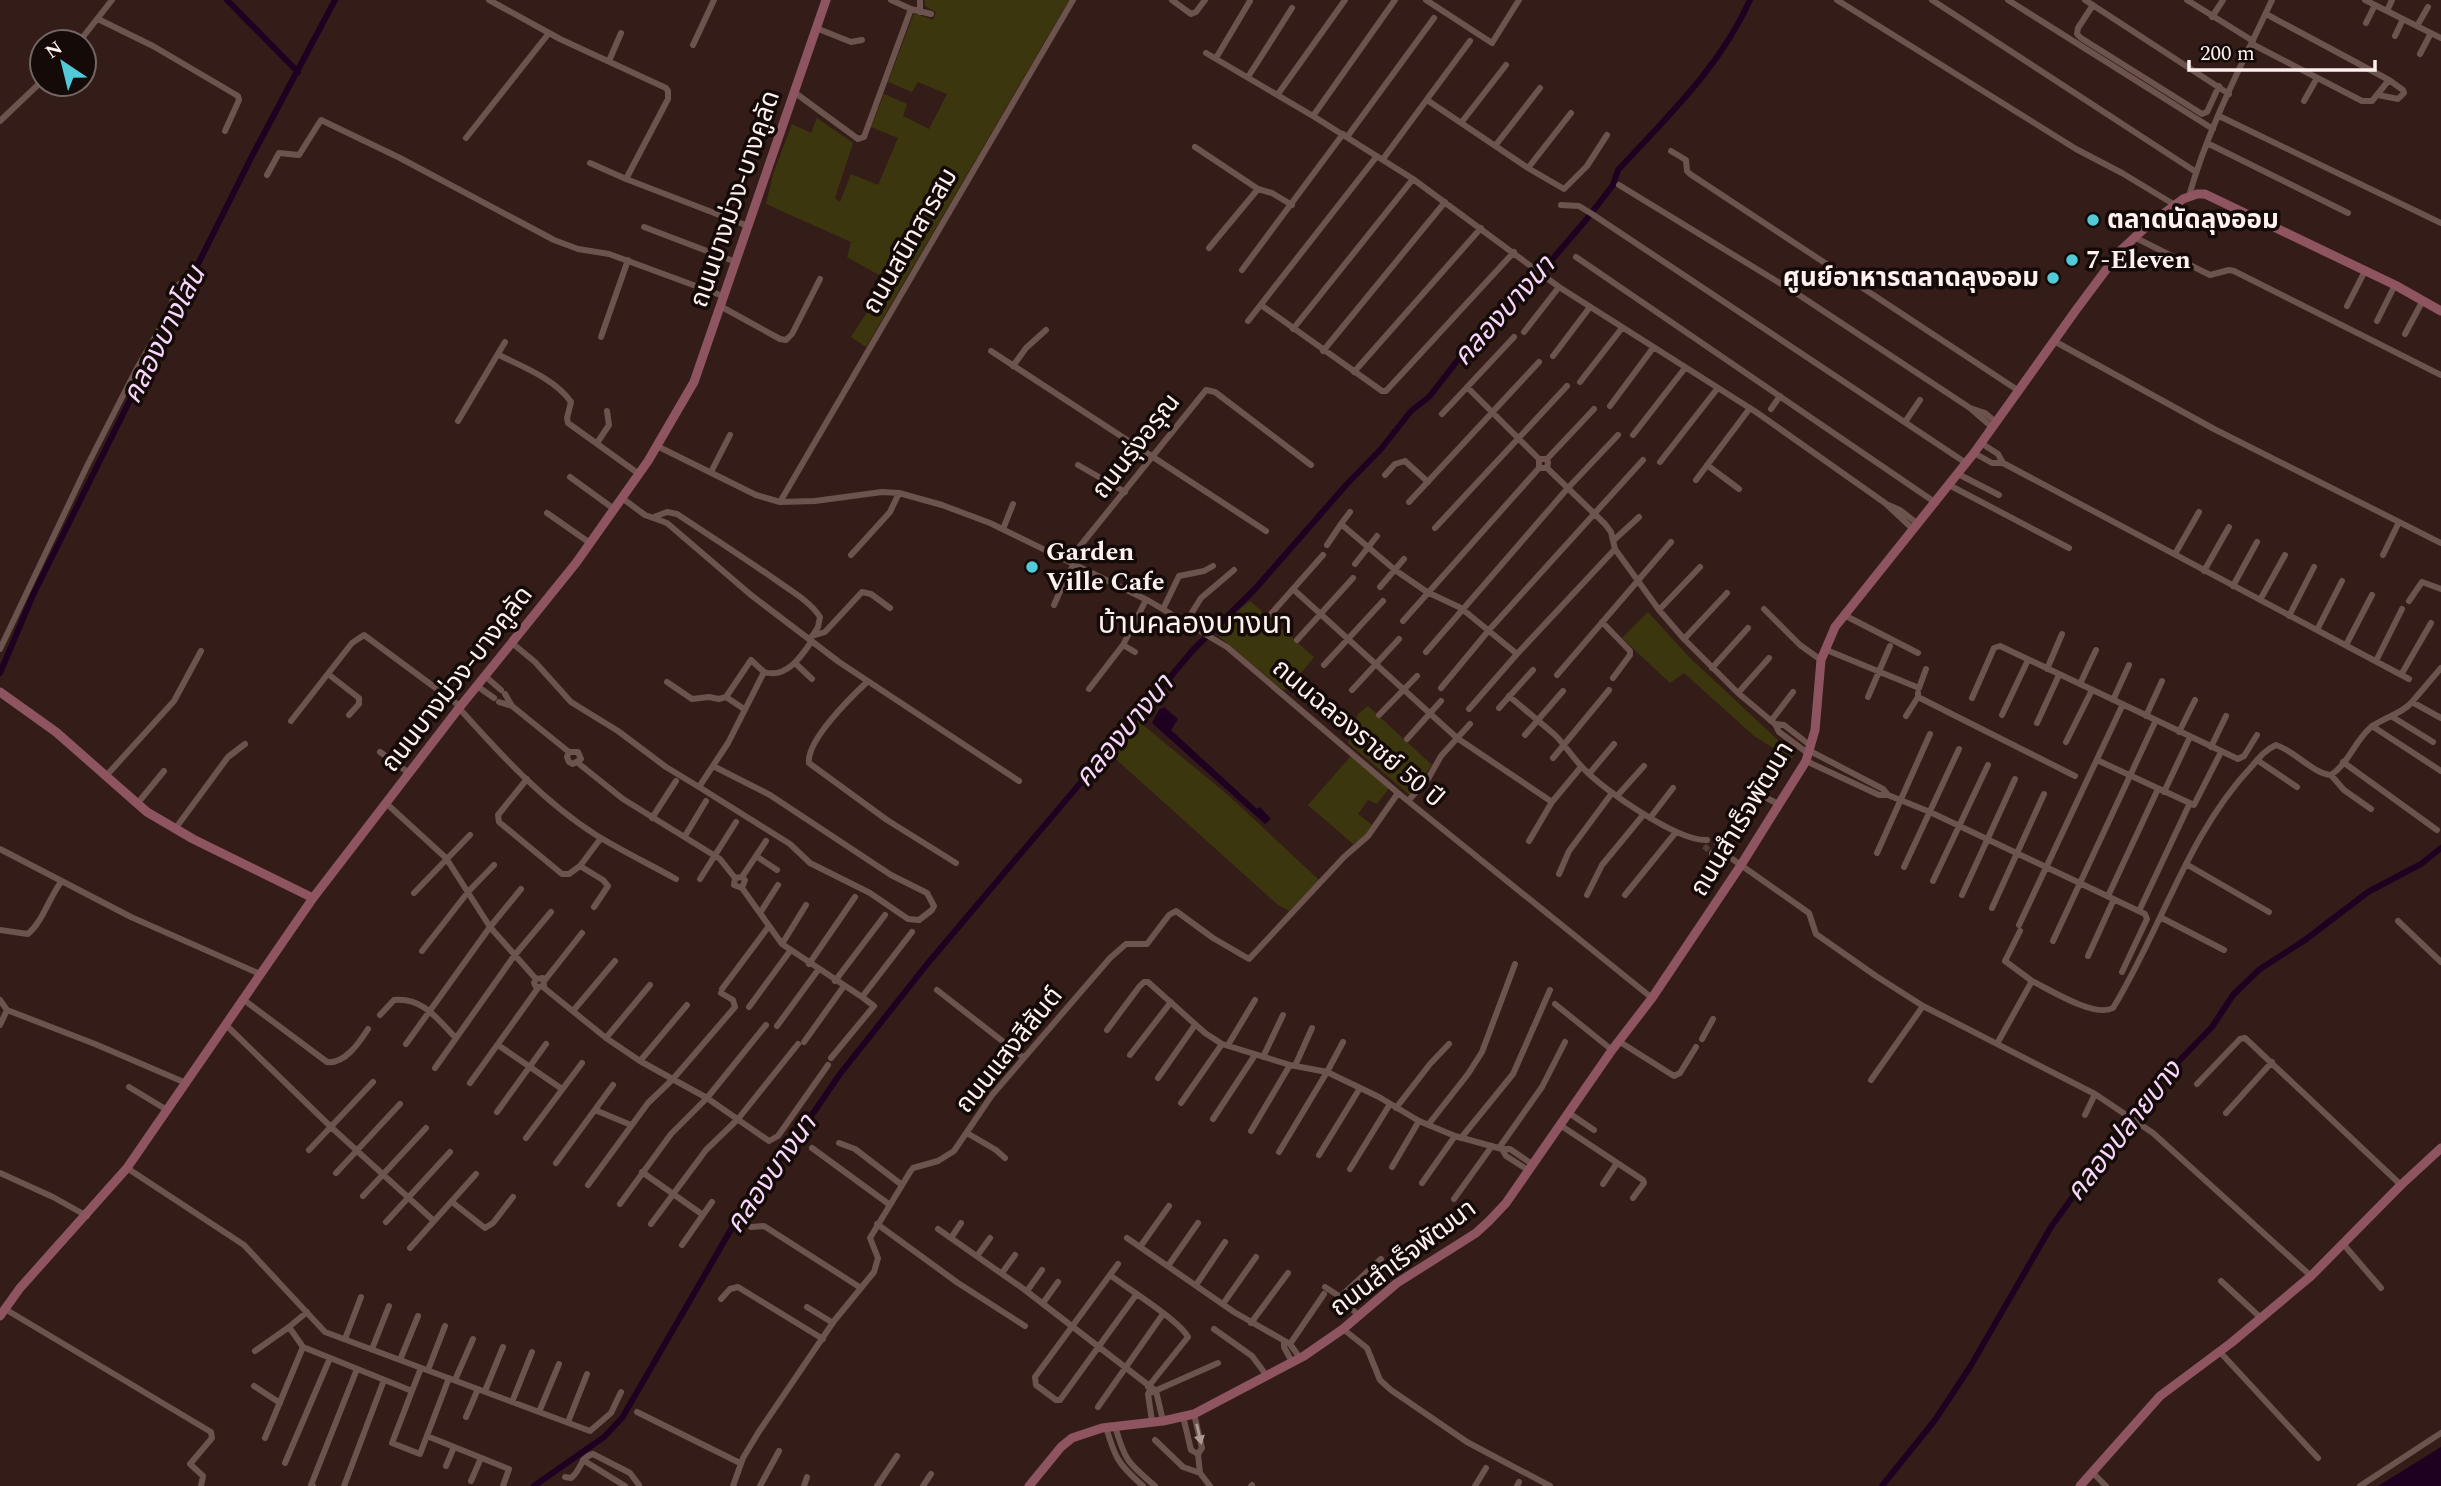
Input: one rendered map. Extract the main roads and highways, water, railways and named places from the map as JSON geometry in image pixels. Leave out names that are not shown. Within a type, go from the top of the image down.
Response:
[{"type":"waterway","points":[[227,0],[298,72]]},
{"type":"waterway","name":"คลองบางโสน","points":[[0,673],[33,595],[138,384],[252,156],[335,0]]},
{"type":"waterway","name":"คลองบางนา","points":[[534,1486],[604,1437],[622,1418],[759,1181],[785,1154],[840,1074],[928,963],[1193,650],[1255,589],[1381,449],[1411,411],[1429,397],[1468,347],[1492,329],[1586,220],[1613,185],[1618,170],[1708,69],[1724,47],[1750,0]]},
{"type":"waterway","name":"คลองปลายบาง","points":[[1882,1486],[1935,1420],[1970,1367],[2051,1227],[2160,1076],[2177,1063],[2212,1027],[2233,995],[2260,969],[2305,940],[2368,892],[2421,864],[2441,848]]},
{"type":"tunnel","points":[[1704,846],[1712,853]]},
{"type":"place","name":"ตลาดนัดลุงออม","points":[[2093,220]]},
{"type":"place","name":"7-Eleven","points":[[2072,260]]},
{"type":"place","name":"ศูนย์อาหารตลาดลุงออม","points":[[2053,278]]},
{"type":"place","name":"Garden Ville Cafe","points":[[1032,567]]},
{"type":"district","name":"บ้านคลองบางนา","points":[[1195,624]]}]
